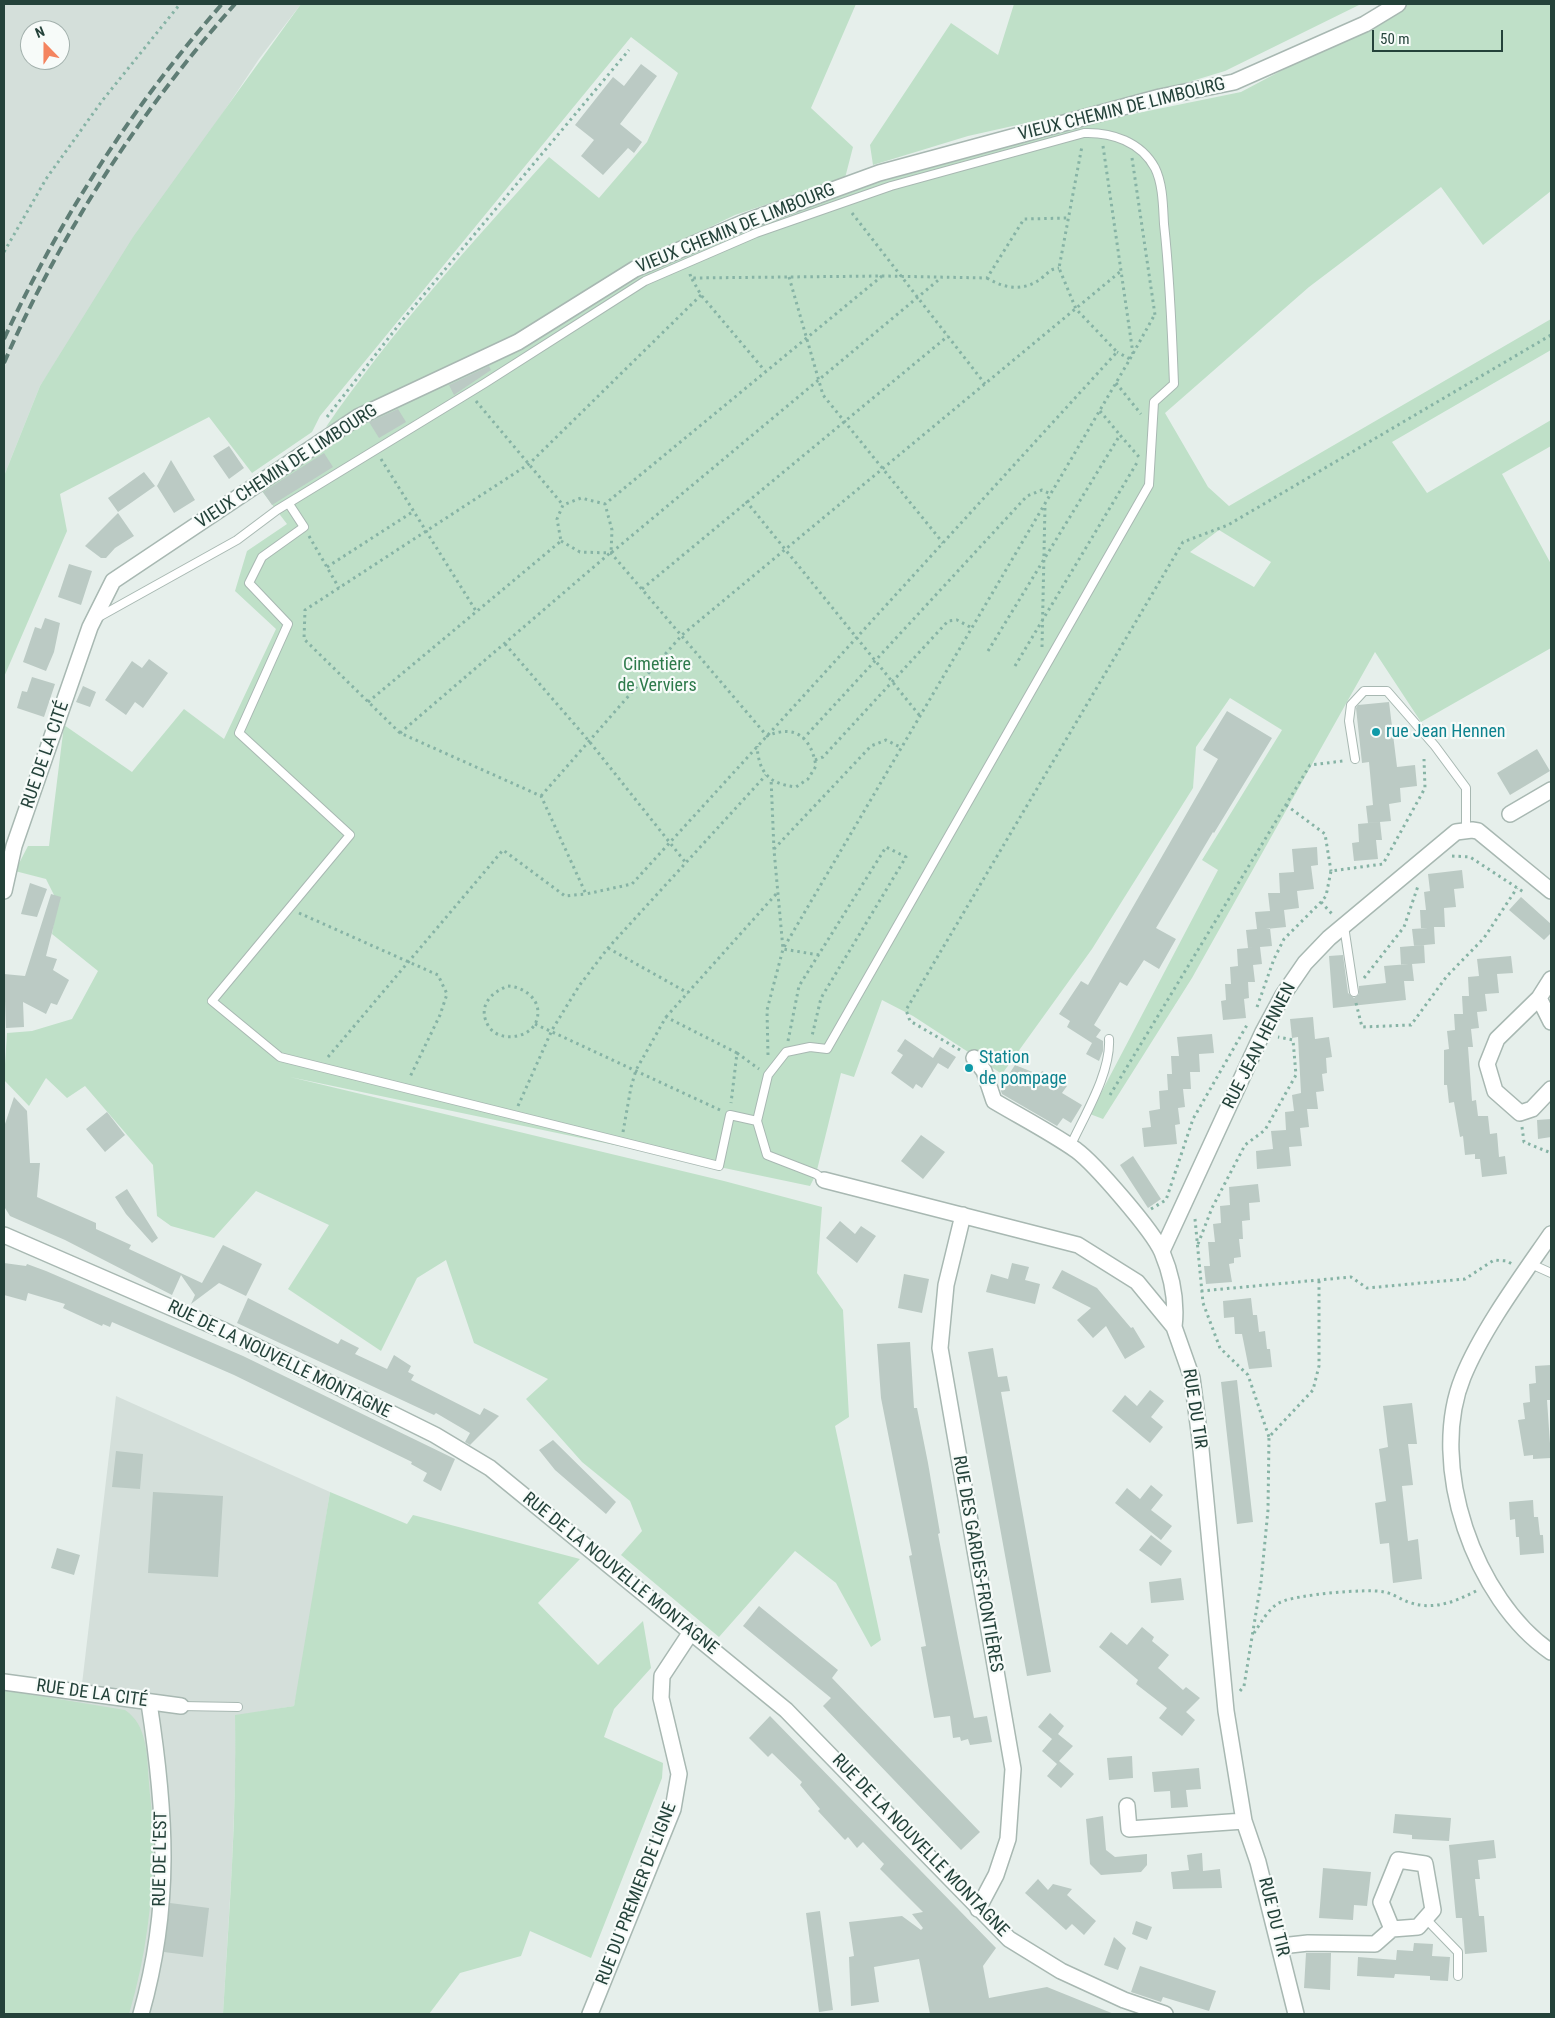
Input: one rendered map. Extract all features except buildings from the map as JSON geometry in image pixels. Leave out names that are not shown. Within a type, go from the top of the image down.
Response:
[{"type":"street","name":"VIEUX CHEMIN DE LIMBOURG","points":[[94,620],[112,581],[358,417],[518,342],[635,269],[745,222],[879,173],[1160,97],[1234,82],[1365,24],[1398,4]]},
{"type":"street","name":"RUE DE LA CITÉ","points":[[4,891],[14,846],[94,620]]},
{"type":"street","points":[[1510,814],[1551,790]]},
{"type":"street","points":[[1466,830],[1478,831],[1551,892]]},
{"type":"street","name":"RUE JEAN HENNEN","points":[[1162,1251],[1254,1049],[1283,995],[1305,963],[1344,926],[1456,832],[1466,830]]},
{"type":"street","points":[[1551,979],[1539,998],[1496,1039],[1486,1064],[1494,1092],[1520,1113],[1532,1109],[1551,1088]]},
{"type":"street","points":[[1539,998],[1551,1022]]},
{"type":"street","points":[[974,1058],[984,1071],[994,1101],[1070,1147],[1095,1168],[1137,1217],[1162,1251],[1177,1306],[1174,1327]]},
{"type":"street","name":"RUE DU TIR","points":[[824,1180],[1078,1245],[1137,1282],[1174,1327],[1192,1378],[1226,1711],[1244,1820],[1258,1862],[1281,1946],[1296,2014]]},
{"type":"street","name":"RUE DES GARDES-FRONTIÈRES","points":[[964,1215],[946,1285],[940,1348],[1013,1769],[1008,1839],[996,1875],[978,1909]]},
{"type":"street","points":[[1551,1234],[1478,1347],[1463,1378],[1455,1411],[1453,1478],[1461,1513],[1480,1569],[1512,1616],[1533,1640],[1551,1652]]},
{"type":"street","name":"RUE DE LA NOUVELLE MONTAGNE","points":[[4,1235],[225,1331],[435,1435],[490,1468],[786,1710],[978,1909],[1010,1939],[1061,1971],[1124,2000],[1165,2014]]},
{"type":"street","name":"RUE DU PREMIER DE LIGNE","points":[[590,2014],[673,1809],[679,1774],[662,1698],[662,1676],[691,1632]]},
{"type":"street","name":"RUE DE LA CITÉ","points":[[4,1682],[181,1706]]},
{"type":"street","name":"RUE DE L'EST","points":[[140,2014],[150,1980],[163,1900],[164,1828],[158,1764],[149,1703]]},
{"type":"street","points":[[1127,1806],[1129,1828],[1244,1820]]},
{"type":"street","points":[[1281,1946],[1308,1943],[1375,1944],[1392,1929],[1418,1927],[1433,1910],[1424,1864],[1398,1860],[1380,1902],[1392,1929]]},
{"type":"lane","points":[[94,620],[238,540],[289,504],[645,281],[756,233],[891,186],[1084,133],[1102,133],[1141,149],[1156,169],[1161,192],[1170,288],[1174,384],[1154,402],[1149,485],[827,1049],[810,1047],[786,1052],[768,1075],[757,1122],[767,1155],[816,1174],[824,1180]]},
{"type":"lane","points":[[289,504],[304,527],[262,557],[249,583],[288,624],[240,733],[350,835],[212,1000],[280,1057],[719,1166],[730,1116],[757,1122]]},
{"type":"lane","points":[[1356,759],[1349,721],[1351,705],[1364,692],[1388,691],[1435,746],[1466,788],[1466,830]]},
{"type":"lane","points":[[1344,926],[1354,992]]},
{"type":"lane","points":[[1070,1147],[1097,1089],[1110,1052],[1109,1039]]},
{"type":"lane","points":[[1528,1268],[1551,1273]]},
{"type":"lane","points":[[181,1706],[238,1707]]},
{"type":"lane","points":[[1426,1919],[1458,1952],[1458,1976]]},
{"type":"path","points":[[4,252],[52,171],[102,101],[180,4]]},
{"type":"path","points":[[324,420],[401,322],[629,50]]},
{"type":"path","points":[[1084,133],[1059,268],[1076,309],[1117,352],[1130,359]]},
{"type":"path","points":[[1102,133],[1133,354]]},
{"type":"path","points":[[1130,143],[1154,316]]},
{"type":"path","points":[[844,202],[985,384]]},
{"type":"path","points":[[987,278],[1024,219],[1069,218]]},
{"type":"path","points":[[685,264],[702,295],[765,371]]},
{"type":"path","points":[[691,278],[901,276],[987,278],[1000,286],[1014,288],[1030,285],[1051,268],[1059,268]]},
{"type":"path","points":[[541,796],[682,635],[1121,271]]},
{"type":"path","points":[[605,504],[882,276]]},
{"type":"path","points":[[789,277],[823,395],[943,542]]},
{"type":"path","points":[[400,733],[611,553],[942,277]]},
{"type":"path","points":[[768,1075],[766,1010],[782,949],[1045,505],[1170,288]]},
{"type":"path","points":[[586,894],[541,796],[400,733],[304,639],[305,610],[529,464],[702,295]]},
{"type":"path","points":[[974,1058],[910,1021],[906,1010],[1184,542],[1228,525],[1551,335]]},
{"type":"path","points":[[642,589],[746,501],[948,336]]},
{"type":"path","points":[[319,1067],[503,850],[565,896],[586,894],[632,884],[1117,352]]},
{"type":"path","points":[[1116,383],[1152,428]]},
{"type":"path","points":[[469,393],[563,504]]},
{"type":"path","points":[[1100,411],[1150,470]]},
{"type":"path","points":[[988,651],[1120,435]]},
{"type":"path","points":[[376,450],[476,612]]},
{"type":"path","points":[[1015,666],[1140,458]]},
{"type":"path","points":[[803,739],[1027,496],[1042,490],[1051,494]]},
{"type":"path","points":[[605,504],[581,498],[563,504],[556,519],[561,541],[580,552],[611,553]]},
{"type":"path","points":[[746,501],[920,716]]},
{"type":"path","points":[[605,504],[612,530],[611,553],[767,736]]},
{"type":"path","points":[[1042,672],[1045,505]]},
{"type":"path","points":[[327,567],[414,511]]},
{"type":"path","points":[[304,527],[339,588]]},
{"type":"path","points":[[368,702],[561,541]]},
{"type":"path","points":[[815,760],[823,757],[948,622],[958,620],[972,628]]},
{"type":"path","points":[[505,644],[589,741],[686,862]]},
{"type":"path","points":[[758,746],[758,764],[766,775],[780,785],[796,787],[808,779],[816,766],[814,751],[803,739],[790,730],[778,731],[767,736]]},
{"type":"path","points":[[774,850],[871,746],[886,740],[902,748]]},
{"type":"path","points":[[1107,1100],[1310,765],[1356,759]]},
{"type":"path","points":[[1286,805],[1326,834],[1331,871],[1383,864],[1426,788],[1424,759]]},
{"type":"path","points":[[513,1115],[552,1030],[579,986],[608,948],[766,775]]},
{"type":"path","points":[[771,778],[774,850],[782,949]]},
{"type":"path","points":[[786,1052],[799,986],[886,847],[906,856],[821,998],[810,1047]]},
{"type":"path","points":[[1443,855],[1470,857],[1525,893]]},
{"type":"path","name":"RUE JEAN HENNEN","points":[[1254,1015],[1274,958],[1284,939],[1326,896],[1331,871]]},
{"type":"path","points":[[1419,884],[1404,927],[1354,992],[1362,1027],[1411,1026],[1447,976],[1484,938],[1518,888]]},
{"type":"path","points":[[622,1142],[631,1087],[636,1070],[666,1017],[777,892]]},
{"type":"path","points":[[289,909],[438,975],[447,994],[440,1015],[405,1088]]},
{"type":"path","points":[[608,948],[688,993]]},
{"type":"path","points":[[782,949],[819,955]]},
{"type":"path","points":[[508,986],[520,987],[530,994],[535,1004],[536,1024],[524,1034],[512,1037],[498,1035],[490,1030],[486,1021],[484,1011],[487,999],[496,990],[508,986]]},
{"type":"path","points":[[666,1017],[737,1053],[768,1075]]},
{"type":"path","name":"RUE JEAN HENNEN","points":[[1137,1217],[1166,1200],[1193,1119],[1250,1020]]},
{"type":"path","points":[[536,1024],[730,1116],[737,1053]]},
{"type":"path","points":[[1197,1247],[1212,1208],[1245,1146],[1265,1130],[1296,1075],[1293,1040],[1272,1036]]},
{"type":"path","points":[[1520,1113],[1524,1142],[1551,1152]]},
{"type":"path","points":[[1194,1210],[1203,1303],[1220,1348],[1248,1375],[1269,1437],[1268,1510],[1261,1582],[1244,1686],[1226,1711]]},
{"type":"path","points":[[1201,1291],[1351,1277],[1367,1288],[1465,1279],[1494,1260],[1507,1261],[1528,1268]]},
{"type":"path","points":[[1269,1437],[1313,1390],[1319,1366],[1319,1280]]},
{"type":"path","points":[[1252,1636],[1273,1607],[1281,1601],[1294,1598],[1372,1590],[1385,1592],[1416,1604],[1433,1606],[1454,1601],[1490,1584]]},
{"type":"shaded area","points":[[4,4],[301,4],[259,59],[40,386],[4,476]]},
{"type":"shaded area","points":[[116,1396],[330,1492],[301,1674],[294,1706],[235,1716],[236,1760],[232,1866],[223,2014],[4,2014],[4,1690],[80,1701]]},
{"type":"green space","points":[[301,4],[856,4],[811,108],[853,147],[845,178],[735,215],[615,273],[518,333],[326,427],[351,391],[405,322],[549,157],[599,198],[647,142],[678,73],[631,37],[320,416],[312,432],[252,473],[209,417],[60,494],[67,531],[4,677],[4,476],[40,386],[133,237]]},
{"type":"green space","points":[[1014,4],[1361,4],[1225,71],[1129,100],[968,136],[873,165],[870,145],[951,23],[998,55]]},
{"type":"green space","name":"Cimetière de Verviers","points":[[1407,4],[1551,4],[1551,191],[1483,245],[1441,187],[1309,287],[1165,413],[1208,487],[1229,506],[1551,319],[1551,350],[1392,442],[1427,493],[1551,420],[1551,446],[1502,474],[1551,564],[1551,648],[1421,722],[1375,652],[1192,978],[1103,1119],[1090,1114],[1218,870],[1202,860],[1282,730],[1230,698],[1196,747],[1193,788],[1092,949],[1002,1074],[913,1016],[882,1000],[854,1077],[841,1073],[816,1174],[810,1186],[290,1077],[724,1181],[822,1207],[817,1273],[843,1310],[849,1417],[835,1426],[881,1640],[871,1647],[836,1583],[795,1551],[719,1637],[621,1555],[642,1531],[630,1501],[582,1462],[526,1399],[548,1379],[474,1343],[446,1260],[417,1278],[381,1351],[288,1289],[329,1225],[256,1191],[214,1238],[171,1226],[157,1216],[153,1165],[85,1086],[67,1098],[46,1078],[29,1106],[4,1080],[7,1033],[32,1031],[72,1019],[98,971],[52,934],[57,901],[46,879],[15,871],[28,846],[49,846],[64,725],[132,772],[184,709],[224,739],[276,629],[235,591],[247,551],[287,524],[261,490],[358,424],[512,352],[641,274],[750,228],[886,178],[1094,122],[1241,92]],"holes":[[[1219,530],[1271,562],[1254,587],[1190,552]]]},
{"type":"green space","points":[[330,1492],[407,1524],[413,1515],[580,1559],[538,1603],[598,1665],[643,1621],[651,1668],[614,1709],[604,1737],[663,1763],[662,1778],[591,1958],[530,1931],[521,1956],[460,1973],[429,2014],[223,2014],[234,1827],[235,1715],[294,1706]]},
{"type":"green space","points":[[4,1690],[125,1710],[133,1716],[142,1733],[147,1752],[154,1840],[153,1862],[148,1928],[129,2014],[4,2014]]},
{"type":"railway","points":[[4,339],[49,250],[101,164],[159,82],[222,4]]},
{"type":"railway","points":[[4,363],[26,314],[51,267],[77,220],[106,174],[167,86],[235,4]]},
{"type":"place","name":"rue Jean Hennen","points":[[1376,732]]},
{"type":"place","name":"Station de pompage","points":[[969,1068]]}]
